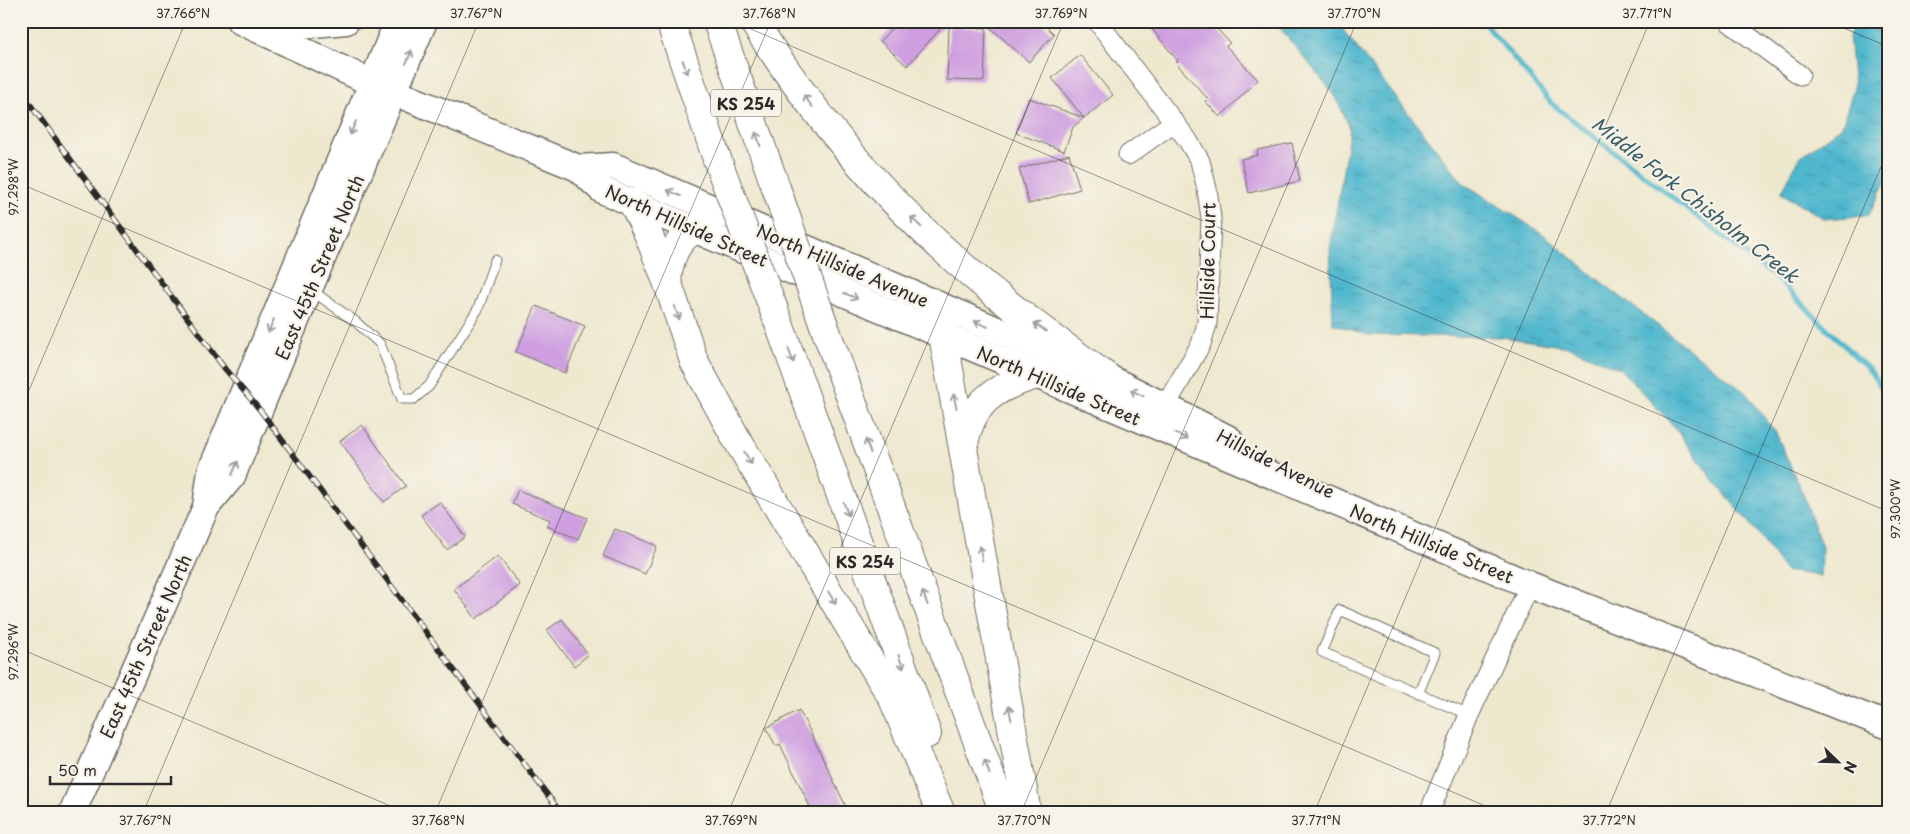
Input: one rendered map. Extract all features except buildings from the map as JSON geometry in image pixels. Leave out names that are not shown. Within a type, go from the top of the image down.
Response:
[{"type":"highway","name":"KS 254","points":[[670,21],[717,159],[774,310],[955,813]]},
{"type":"highway","name":"KS 254","points":[[718,21],[826,331],[1004,813]]},
{"type":"highway","points":[[754,21],[780,64],[828,126],[874,180],[954,258],[997,294],[1106,377]]},
{"type":"highway","points":[[633,203],[667,281],[694,361],[736,438],[894,699],[941,813]]},
{"type":"highway","points":[[667,281],[669,262],[681,240],[694,228],[719,212]]},
{"type":"highway","points":[[932,302],[942,335],[964,449],[1027,813]]},
{"type":"highway","points":[[964,449],[971,420],[980,405],[994,392],[1010,383],[1037,375]]},
{"type":"main road","points":[[249,25],[346,21]]},
{"type":"main road","name":"East 45th Street North","points":[[206,507],[232,476],[309,289],[383,88],[398,21]]},
{"type":"main road","name":"East 45th Street North","points":[[72,813],[206,507],[211,471],[383,88],[424,21]]},
{"type":"main road","name":"North Hillside Street","points":[[249,25],[383,88],[578,168],[602,190],[1037,375],[1159,416]]},
{"type":"main road","name":"North Hillside Avenue","points":[[578,168],[613,166],[1106,377]]},
{"type":"main road","name":"Hillside Avenue","points":[[1106,377],[1159,416],[1446,549]]},
{"type":"main road","name":"North Hillside Street","points":[[1446,549],[1530,585],[1889,726]]},
{"type":"street","name":"Hillside Court","points":[[1097,21],[1174,122],[1200,161],[1207,189],[1211,218],[1207,324],[1201,344],[1159,416]]},
{"type":"street","points":[[1728,21],[1800,75]]},
{"type":"street","points":[[1128,155],[1174,122]]},
{"type":"street","points":[[1429,813],[1468,715],[1530,585]]},
{"type":"lane","points":[[309,289],[356,322],[380,344],[402,399],[414,399],[429,386],[478,309],[495,260]]},
{"type":"lane","points":[[1418,694],[1435,653],[1340,610],[1322,652],[1418,694],[1468,715]]},
{"type":"water","points":[[1274,21],[1336,21],[1463,183],[1543,234],[1600,281],[1746,393],[1776,433],[1804,497],[1822,547],[1820,576],[1785,571],[1760,536],[1714,481],[1671,423],[1620,369],[1569,347],[1502,337],[1369,335],[1333,324],[1330,249],[1350,128],[1334,94]]},
{"type":"water","points":[[1857,21],[1889,21],[1889,174],[1869,215],[1825,219],[1781,193],[1799,158],[1842,126],[1854,87],[1849,35]]},
{"type":"waterway","name":"Middle Fork Chisholm Creek","points":[[1483,21],[1552,104],[1774,276],[1873,374],[1889,400]]},
{"type":"railway","points":[[21,92],[225,369],[260,410],[561,813]]}]
